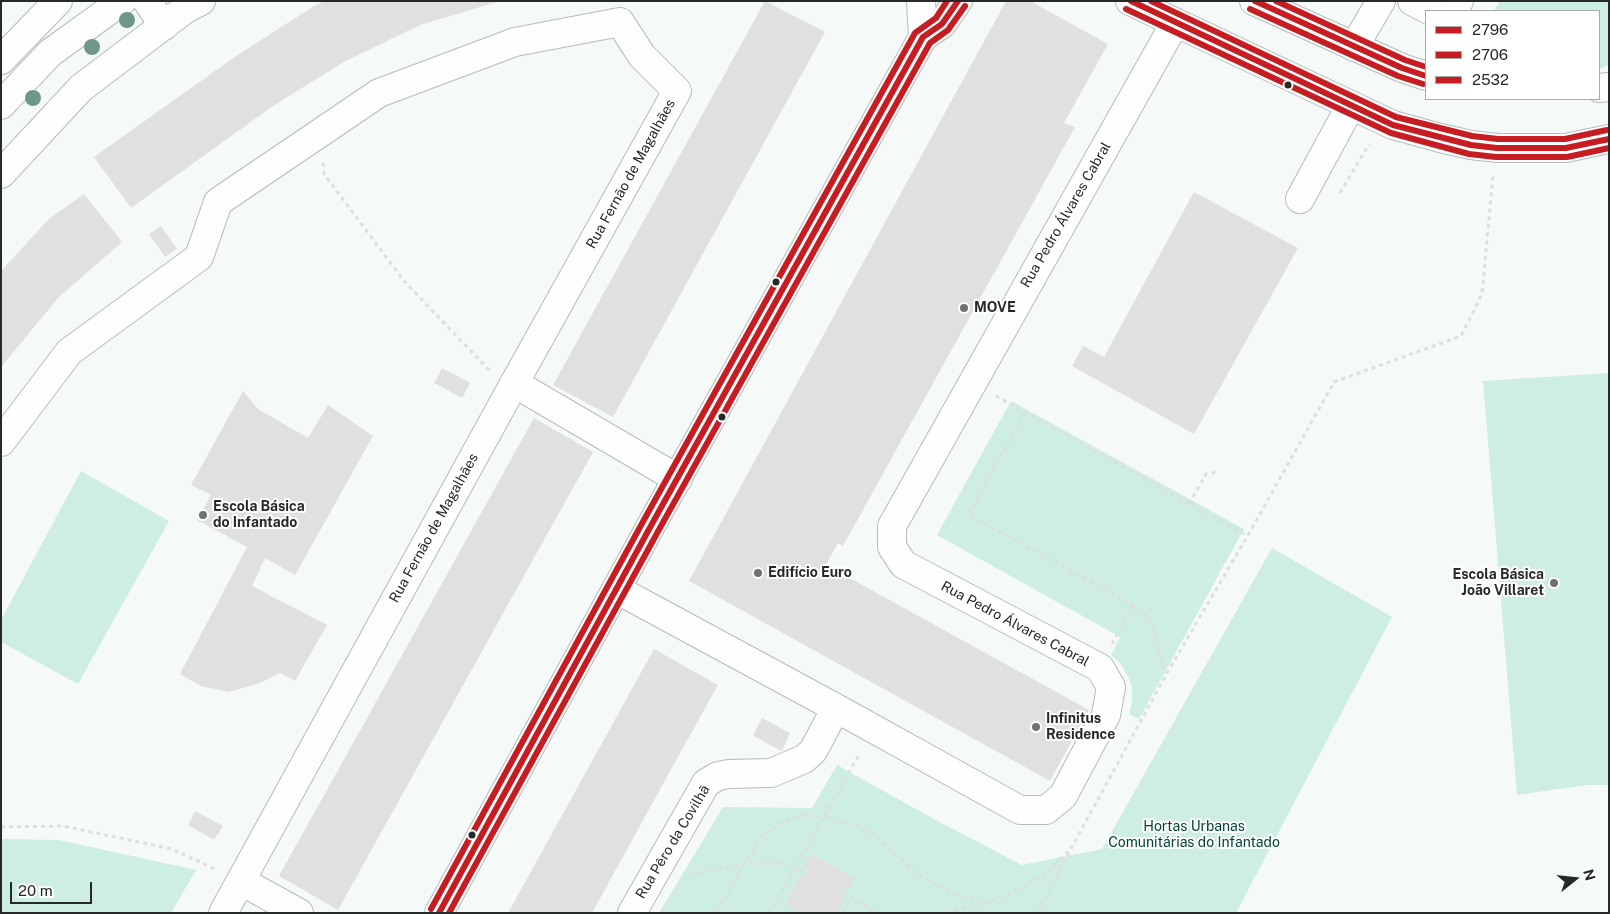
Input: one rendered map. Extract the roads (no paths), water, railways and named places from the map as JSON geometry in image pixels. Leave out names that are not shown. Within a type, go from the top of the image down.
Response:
[{"type":"main road","points":[[1,60],[58,1]]},
{"type":"main road","points":[[1,105],[50,53],[122,1]]},
{"type":"main road","points":[[147,1],[164,26]]},
{"type":"main road","points":[[1,174],[81,88],[184,10],[201,1]]},
{"type":"main road","points":[[921,1],[923,37]]},
{"type":"main road","points":[[439,913],[616,589],[923,37],[942,24],[958,1]]},
{"type":"main road","points":[[1130,1],[1393,125],[1448,140],[1497,148],[1566,148],[1609,139]]},
{"type":"main road","points":[[1254,1],[1402,68],[1425,76]]},
{"type":"main road","points":[[1354,47],[1381,1]]},
{"type":"main road","points":[[1412,1],[1429,10]]},
{"type":"main road","name":"Rua Fernão de Magalhães","points":[[1,442],[69,352],[199,257],[218,202],[379,93],[515,42],[620,22],[642,56],[677,91],[223,913]]},
{"type":"main road","name":"Rua Pedro Álvares Cabral","points":[[616,589],[1020,810],[1046,810],[1063,796],[1106,715],[1111,687],[1100,668],[903,564],[892,547],[892,526],[971,382],[1175,22]]},
{"type":"main road","points":[[1300,199],[1351,106]]},
{"type":"main road","points":[[512,387],[678,479]]},
{"type":"main road","name":"Rua Pêro da Covilhã","points":[[632,913],[706,783],[718,776],[729,774],[771,774],[804,759],[812,751],[836,708]]},
{"type":"main road","points":[[240,881],[299,913]]},
{"type":"place","name":"MOVE","points":[[964,308]]},
{"type":"place","name":"Escola Básica do Infantado","points":[[203,515]]},
{"type":"place","name":"Edifício Euro","points":[[758,573]]},
{"type":"place","name":"Escola Básica João Villaret","points":[[1554,583]]},
{"type":"place","name":"Infinitus Residence","points":[[1036,727]]},
{"type":"park label","name":"Hortas Urbanas Comunitárias do Infantado","points":[[1194,836]]}]
